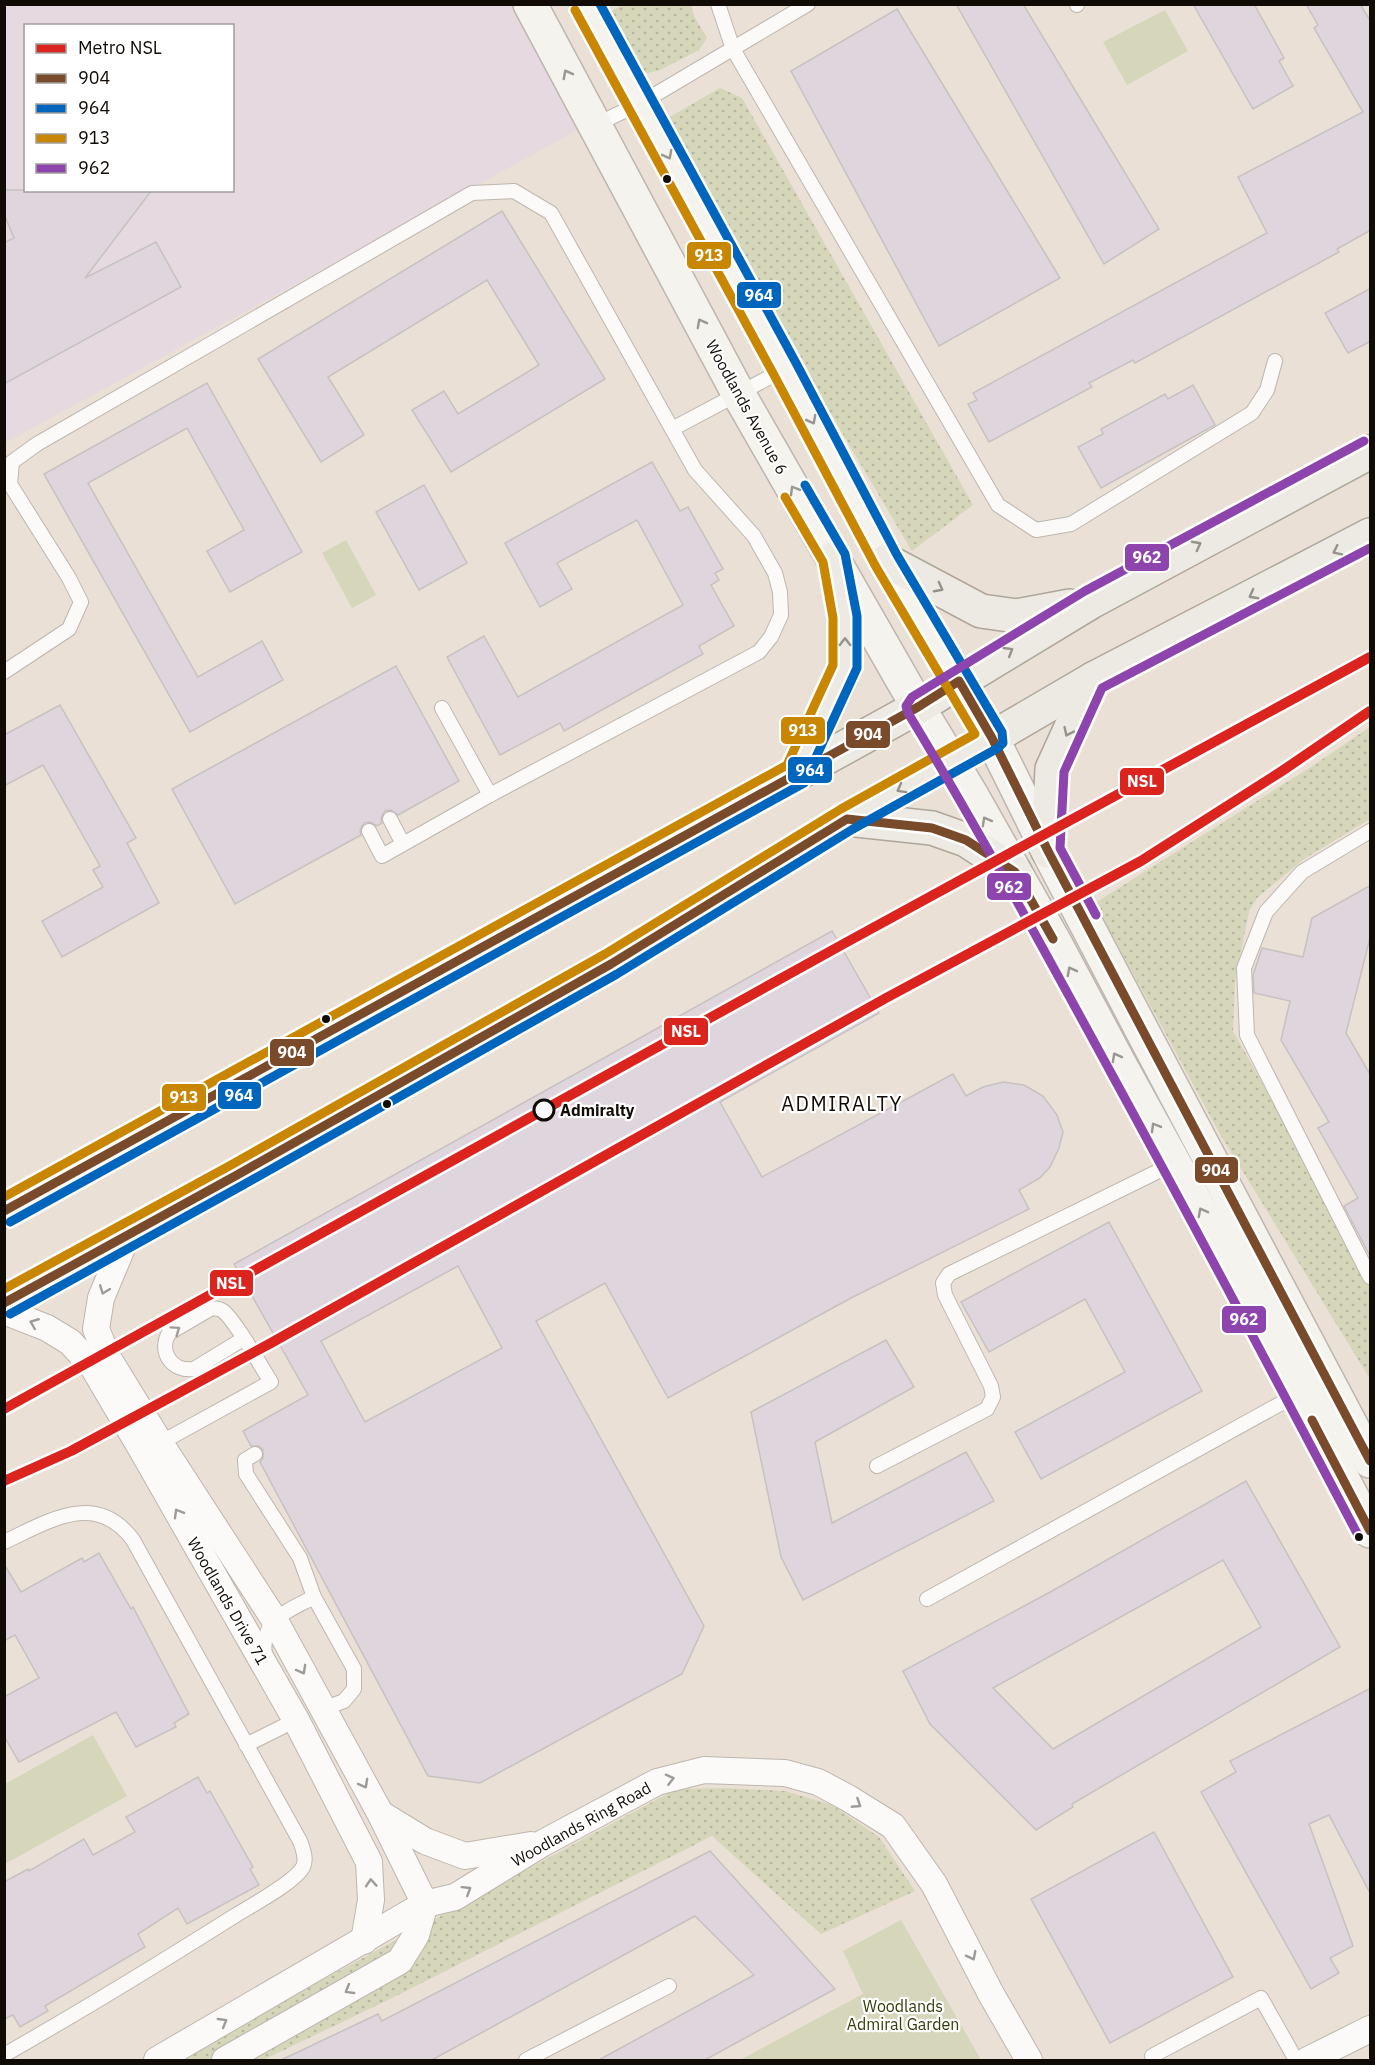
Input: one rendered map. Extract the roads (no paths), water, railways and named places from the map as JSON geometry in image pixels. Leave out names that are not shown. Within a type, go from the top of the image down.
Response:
[{"type":"main road","points":[[4,1211],[918,707],[1091,602],[1371,452]]},
{"type":"main road","points":[[4,1303],[611,964],[847,819],[1093,679],[1371,535]]},
{"type":"main road","points":[[796,774],[845,668],[845,617],[834,558]]},
{"type":"main road","points":[[887,561],[981,611],[1016,616],[1091,602]]},
{"type":"main road","points":[[1048,851],[1052,769],[1093,679]]},
{"type":"main road","points":[[847,819],[932,828],[966,840],[1015,872]]},
{"type":"street","name":"Woodlands Avenue 6","points":[[530,4],[738,393],[918,707],[952,760],[1175,1162],[1371,1531]]},
{"type":"street","points":[[586,4],[887,561],[992,738],[1048,851],[1371,1461]]},
{"type":"street","name":"Woodlands Drive 71","points":[[127,1236],[101,1298],[96,1329],[108,1358],[274,1619],[380,1813],[425,1904]]},
{"type":"street","name":"Woodlands Drive 71","points":[[4,1311],[47,1328],[70,1342],[93,1367],[142,1450],[296,1720],[369,1862],[371,1900],[364,1941]]},
{"type":"street","name":"Woodlands Ring Road","points":[[157,2061],[425,1904],[455,1897],[543,1843],[657,1782],[704,1770],[785,1773],[818,1782],[893,1826],[934,1884],[991,1995],[1029,2061]]},
{"type":"street","points":[[380,1813],[425,1840],[465,1856],[543,1843]]},
{"type":"street","points":[[225,2061],[400,1961],[416,1935],[425,1904]]},
{"type":"street","points":[[1308,2061],[1371,2029]]},
{"type":"lane","points":[[718,4],[733,49],[998,505],[1036,530],[1071,524],[1252,413],[1267,390],[1275,361]]},
{"type":"lane","points":[[595,125],[641,103],[808,4]]},
{"type":"lane","points":[[4,672],[69,629],[81,602],[69,578],[10,484],[12,462],[37,444],[472,193],[514,191],[551,213],[695,470],[754,536],[775,573],[780,592],[781,615],[771,637],[759,652],[490,795],[382,856],[369,831]]},
{"type":"lane","points":[[672,429],[785,369]]},
{"type":"lane","points":[[442,708],[490,795]]},
{"type":"lane","points":[[390,819],[403,844]]},
{"type":"lane","points":[[1371,831],[1302,872],[1266,912],[1244,968],[1247,1035],[1371,1277]]},
{"type":"lane","points":[[877,1466],[987,1409],[993,1397],[991,1386],[945,1295],[943,1283],[949,1274],[1175,1162]]},
{"type":"lane","points":[[160,1443],[271,1382],[226,1314],[215,1308],[169,1333],[165,1349],[169,1360],[185,1370],[194,1369],[243,1340]]},
{"type":"lane","points":[[927,1599],[1298,1394]]},
{"type":"lane","points":[[255,1454],[245,1460],[246,1474],[300,1558],[314,1597],[354,1669],[354,1689],[344,1701],[323,1709]]},
{"type":"lane","points":[[4,1542],[71,1514],[90,1513],[110,1517],[124,1527],[300,1841],[304,1854],[304,1866],[295,1876],[275,1890],[159,1964],[4,2055]]},
{"type":"lane","points":[[269,1674],[265,1639],[274,1619],[314,1597]]},
{"type":"lane","points":[[246,1745],[296,1720]]},
{"type":"lane","points":[[526,2061],[669,1986]]},
{"type":"lane","points":[[1152,2056],[1261,1998],[1296,2061]]},
{"type":"metro line","name":"NSL","points":[[4,1409],[847,942],[1370,657]]},
{"type":"metro line","name":"NSL","points":[[4,1481],[71,1451],[271,1343],[886,998],[1141,861],[1282,771],[1370,711]]},
{"type":"place","name":"Admiralty","points":[[544,1110]]},
{"type":"district","name":"ADMIRALTY","points":[[842,1103]]},
{"type":"park label","name":"Woodlands Admiral Garden","points":[[903,2015]]}]
